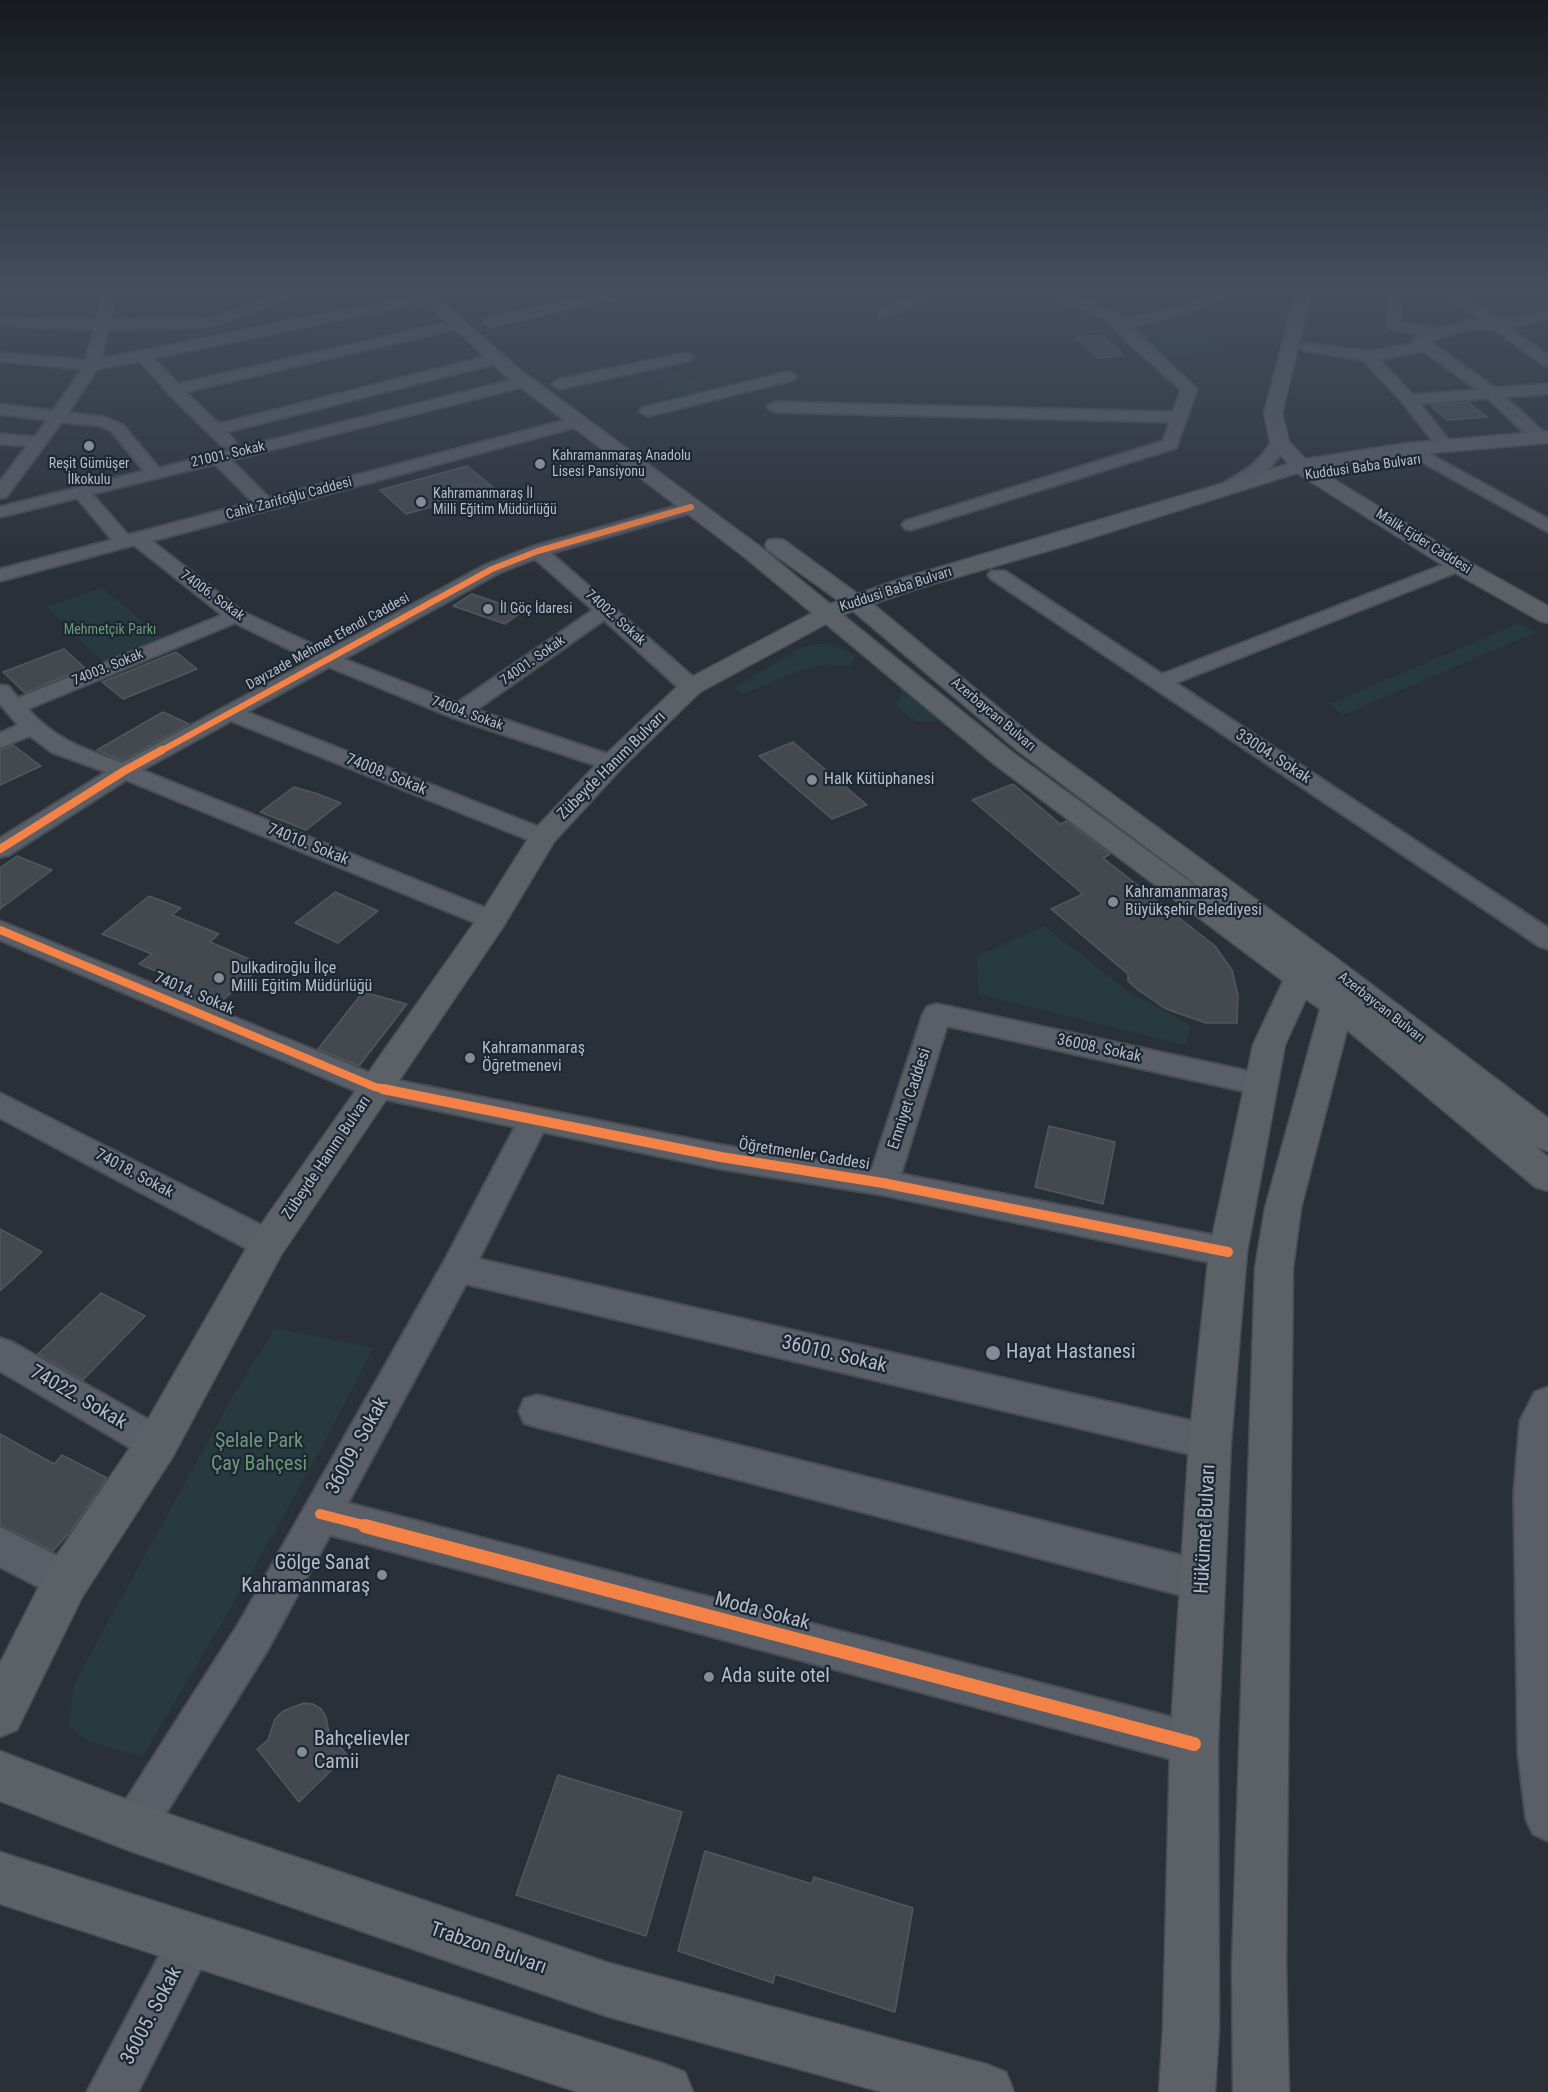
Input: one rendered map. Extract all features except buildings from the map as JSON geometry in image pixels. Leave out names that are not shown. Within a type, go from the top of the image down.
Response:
[{"type":"main road","points":[[528,385],[691,507],[788,567],[787,593],[782,611],[746,657]]},
{"type":"main road","name":"Azerbaycan Bulvarı","points":[[561,385],[700,491],[788,567],[855,598],[1026,744],[1332,971],[1548,1137]]},
{"type":"main road","points":[[1280,385],[1273,413],[1280,442],[1315,464]]},
{"type":"main road","points":[[1297,390],[1298,385]]},
{"type":"main road","name":"Kuddusi Baba Bulvarı","points":[[855,598],[1231,486],[1315,464],[1445,445],[1545,440]]},
{"type":"main road","name":"Kuddusi Baba Bulvarı","points":[[855,598],[922,598],[1261,488],[1315,464],[1428,458],[1545,440]]},
{"type":"main road","name":"Malik Ejder Caddesi","points":[[1315,464],[1458,565],[1548,616]]},
{"type":"main road","name":"Malik Ejder Caddesi","points":[[1315,464],[1548,601]]},
{"type":"main road","name":"Azerbaycan Bulvarı","points":[[855,598],[1003,758],[1337,1005],[1548,1177]]},
{"type":"main road","name":"Zübeyde Hanım Bulvarı","points":[[0,1713],[66,1581],[157,1444],[268,1244],[492,920],[543,837],[612,763],[691,687],[855,598]]},
{"type":"main road","name":"Hükümet Bulvarı","points":[[1187,2092],[1191,2029],[1194,1744],[1210,1442],[1228,1252],[1269,1046],[1300,978]]},
{"type":"main road","points":[[1261,2092],[1259,1965],[1274,1268],[1283,1208],[1337,1005]]},
{"type":"main road","name":"Trabzon Bulvarı","points":[[0,1776],[133,1827],[609,1990],[986,2092]]},
{"type":"main road","points":[[0,1878],[665,2092]]},
{"type":"street","points":[[0,493],[9,472],[40,442],[78,385]]},
{"type":"street","points":[[169,385],[240,453]]},
{"type":"street","points":[[174,390],[197,385]]},
{"type":"street","points":[[348,385],[379,417]]},
{"type":"street","points":[[216,430],[393,385]]},
{"type":"street","points":[[401,385],[430,404]]},
{"type":"street","name":"21001. Sokak","points":[[0,512],[514,385]]},
{"type":"street","points":[[648,411],[757,385]]},
{"type":"street","points":[[911,525],[1170,444],[1189,390],[1183,385]]},
{"type":"street","points":[[1395,385],[1445,445]]},
{"type":"street","points":[[1479,385],[1545,440]]},
{"type":"street","points":[[1409,400],[1548,389]]},
{"type":"street","points":[[775,406],[1179,417]]},
{"type":"street","points":[[0,410],[104,422],[117,428],[154,473]]},
{"type":"street","name":"Cahit Zarifoğlu Caddesi","points":[[0,575],[578,422]]},
{"type":"street","points":[[0,439],[40,442]]},
{"type":"street","points":[[1231,486],[1266,465],[1280,442]]},
{"type":"street","points":[[219,458],[266,505]]},
{"type":"street","points":[[1428,458],[1548,527]]},
{"type":"street","name":"74006. Sokak","points":[[80,492],[131,541],[236,616],[324,658]]},
{"type":"street","name":"Dayızade Mehmet Efendi Caddesi","points":[[0,849],[124,771],[324,658],[492,569],[538,551],[691,507]]},
{"type":"street","name":"74002. Sokak","points":[[538,551],[691,687]]},
{"type":"street","points":[[1160,682],[1458,565]]},
{"type":"street","name":"33004. Sokak","points":[[998,575],[1548,940]]},
{"type":"street","name":"74001. Sokak","points":[[459,712],[606,610]]},
{"type":"street","name":"74003. Sokak","points":[[7,699],[236,616]]},
{"type":"street","name":"74004. Sokak","points":[[324,658],[459,712],[612,763]]},
{"type":"street","name":"74010. Sokak","points":[[7,699],[32,727],[59,747],[124,771],[492,920]]},
{"type":"street","name":"74008. Sokak","points":[[229,713],[543,837]]},
{"type":"street","points":[[0,741],[32,727]]},
{"type":"street","name":"74014. Sokak","points":[[0,930],[375,1087]]},
{"type":"street","name":"36008. Sokak","points":[[937,1014],[1261,1084]]},
{"type":"street","name":"Emniyet Caddesi","points":[[883,1183],[937,1014]]},
{"type":"street","name":"Öğretmenler Caddesi","points":[[375,1087],[721,1157],[883,1183],[1228,1252]]},
{"type":"street","name":"74018. Sokak","points":[[0,1104],[268,1244]]},
{"type":"street","name":"36009. Sokak","points":[[133,1827],[253,1637],[458,1268],[534,1120]]},
{"type":"street","name":"36010. Sokak","points":[[458,1268],[1210,1442]]},
{"type":"street","name":"74022. Sokak","points":[[0,1353],[157,1444]]},
{"type":"street","points":[[1548,1403],[1538,1421],[1539,1753],[1548,1819]]},
{"type":"street","points":[[537,1412],[1203,1581]]},
{"type":"street","name":"Moda Sokak","points":[[320,1514],[1194,1744]]},
{"type":"street","points":[[0,1546],[66,1581]]},
{"type":"street","name":"36005. Sokak","points":[[112,2092],[192,1940]]},
{"type":"green space","points":[[660,385],[700,385],[709,390],[678,397]]},
{"type":"green space","name":"Mehmetçik Parkı","points":[[102,588],[167,643],[109,667],[47,607]]},
{"type":"green space","points":[[1520,623],[1536,632],[1343,715],[1329,704]]},
{"type":"green space","points":[[813,644],[831,644],[856,655],[850,667],[825,664],[801,670],[743,694],[734,688],[799,649]]},
{"type":"green space","points":[[896,677],[963,728],[936,721],[916,721],[895,705],[902,695]]},
{"type":"green space","points":[[1044,926],[1129,992],[1191,1026],[1186,1045],[978,994],[977,956]]},
{"type":"green space","name":"Şelale Park Çay Bahçesi","points":[[275,1328],[373,1348],[290,1504],[142,1757],[86,1740],[69,1726],[74,1684],[233,1396]]},
{"type":"cycle path","points":[[0,849],[124,771],[492,569],[538,551],[691,507]]},
{"type":"cycle path","points":[[0,930],[375,1087],[721,1157],[883,1183],[1228,1252]]},
{"type":"cycle path","points":[[320,1514],[1194,1744]]},
{"type":"place","name":"Reşit Gümüşer İlkokulu","points":[[89,446]]},
{"type":"place","name":"Kahramanmaraş Anadolu Lisesi Pansiyonu","points":[[540,464]]},
{"type":"place","name":"Kahramanmaraş İl Milli Eğitim Müdürlüğü","points":[[421,502]]},
{"type":"place","name":"İl Göç İdaresi","points":[[488,609]]},
{"type":"place","name":"Halk Kütüphanesi","points":[[812,780]]},
{"type":"place","name":"Kahramanmaraş Büyükşehir Belediyesi","points":[[1113,902]]},
{"type":"place","name":"Dulkadiroğlu İlçe Milli Eğitim Müdürlüğü","points":[[219,978]]},
{"type":"place","name":"Kahramanmaraş Öğretmenevi","points":[[470,1058]]},
{"type":"place","name":"Hayat Hastanesi","points":[[993,1353]]},
{"type":"place","name":"Gölge Sanat Kahramanmaraş","points":[[382,1575]]},
{"type":"place","name":"Ada suite otel","points":[[709,1677]]},
{"type":"place","name":"Bahçelievler Camii","points":[[302,1752]]}]
